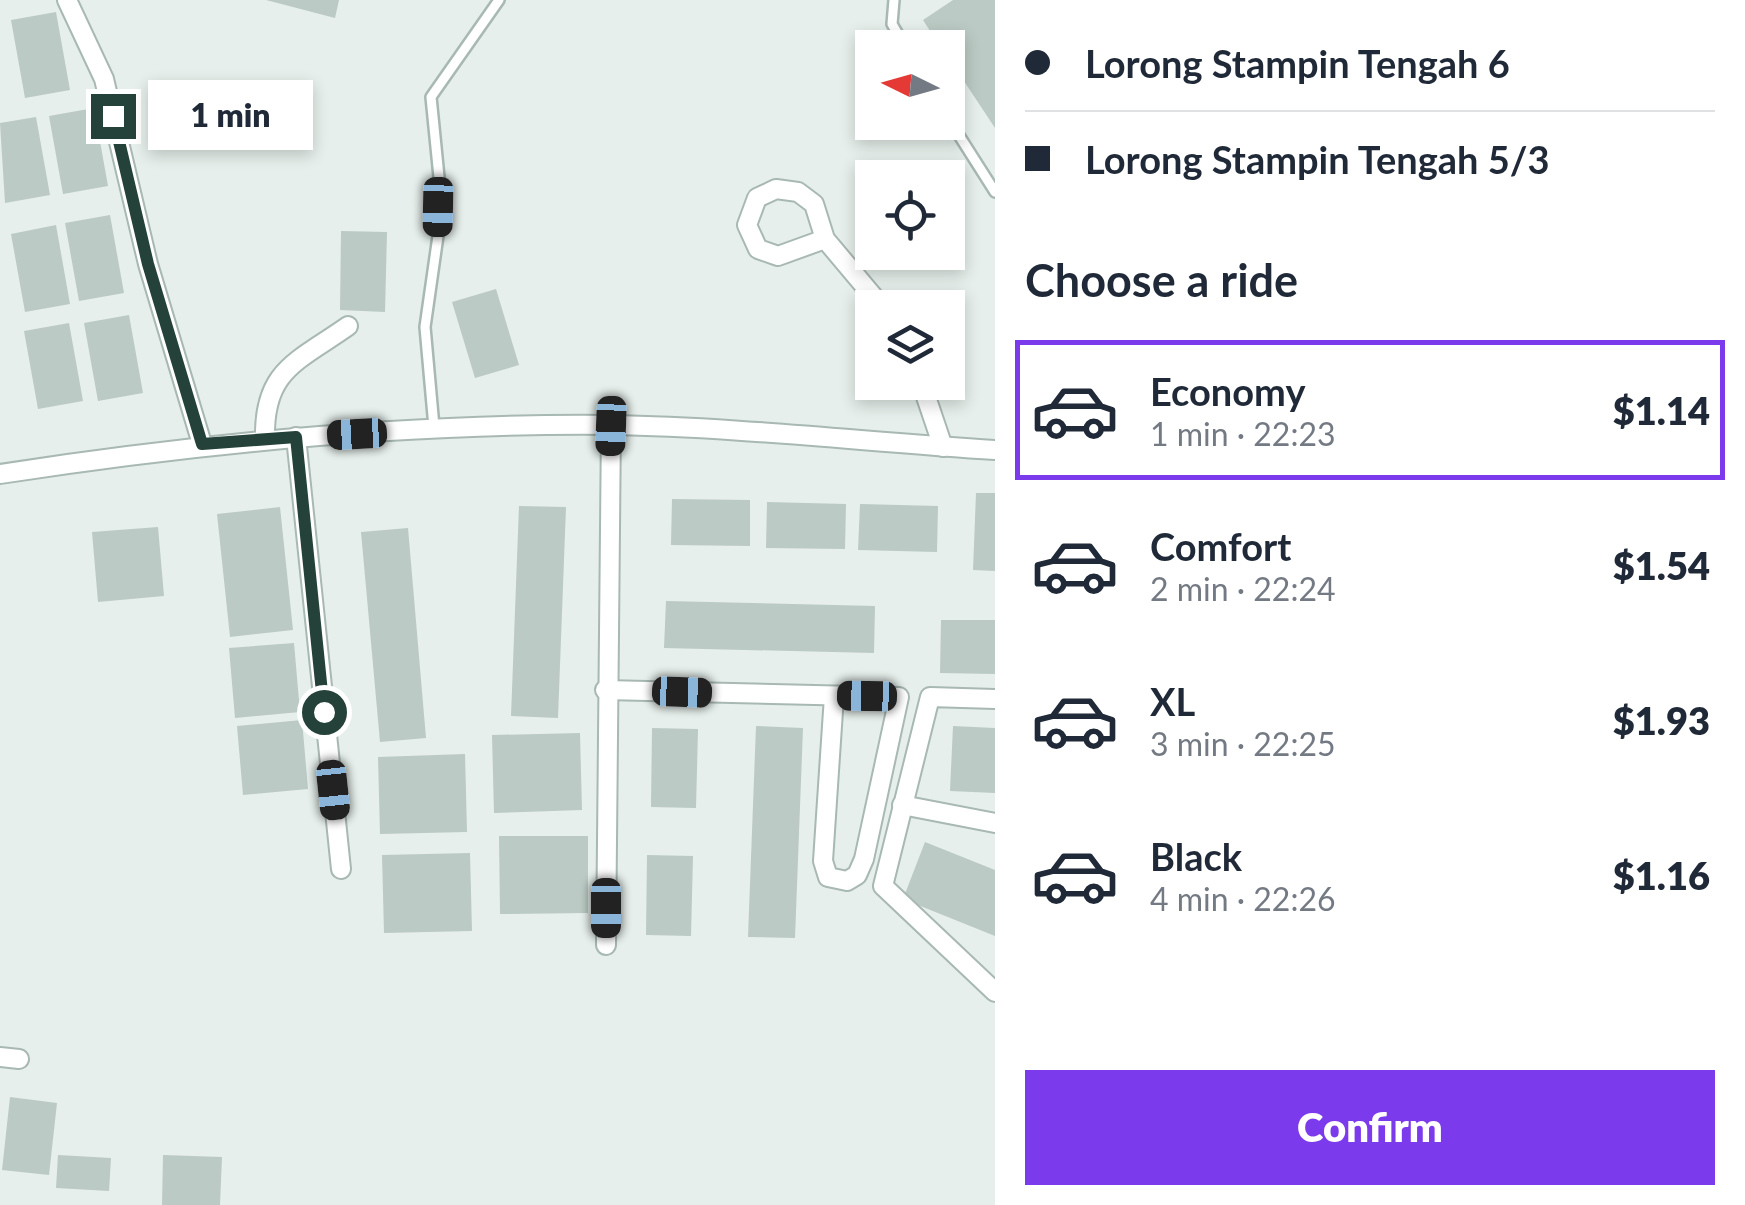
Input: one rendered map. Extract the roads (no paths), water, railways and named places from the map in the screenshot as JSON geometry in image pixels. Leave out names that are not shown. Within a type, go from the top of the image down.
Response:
[{"type":"street","points":[[67,0],[104,79],[148,264],[202,444]]},
{"type":"street","points":[[826,238],[778,256],[758,249],[746,224],[758,198],[776,189],[798,192],[814,204],[826,238],[868,290]]},
{"type":"street","points":[[266,440],[267,394],[279,377],[348,326]]},
{"type":"street","points":[[927,400],[943,446]]},
{"type":"street","points":[[0,474],[202,444],[434,430],[611,426],[995,450]]},
{"type":"street","points":[[606,945],[605,690],[611,426]]},
{"type":"street","points":[[296,437],[341,869]]},
{"type":"street","points":[[605,690],[899,697],[864,859],[858,875],[847,881],[828,877],[823,861],[834,696]]},
{"type":"street","points":[[995,698],[930,696],[883,886],[995,992]]},
{"type":"street","points":[[902,805],[995,822]]},
{"type":"lane","points":[[434,430],[426,327],[438,236],[439,177],[431,97],[498,0]]},
{"type":"lane","points":[[894,0],[892,24],[896,30]]},
{"type":"lane","points":[[962,140],[995,192]]}]
